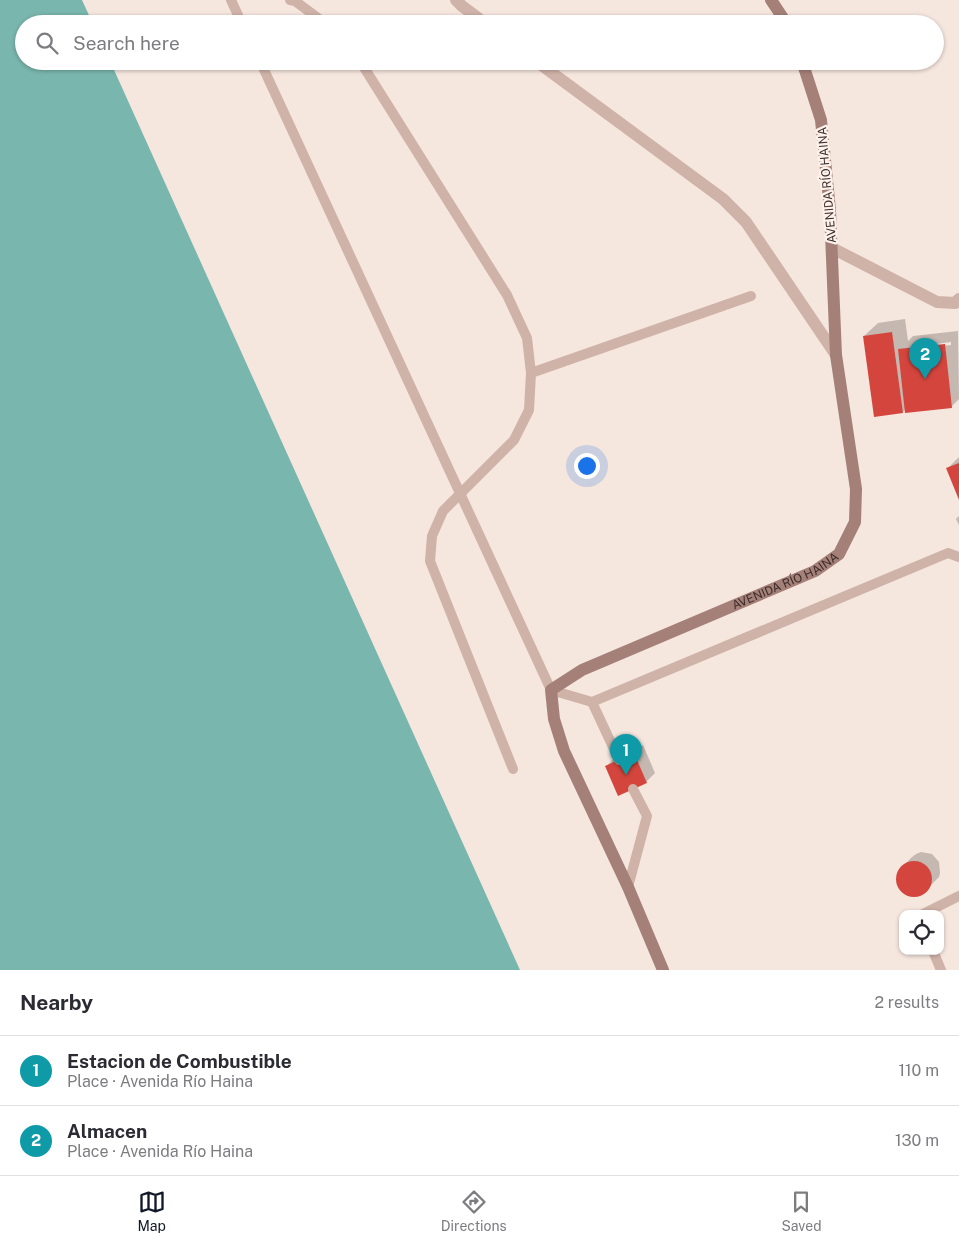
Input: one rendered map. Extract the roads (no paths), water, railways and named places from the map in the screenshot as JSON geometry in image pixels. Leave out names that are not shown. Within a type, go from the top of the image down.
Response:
[{"type":"street","points":[[456,0],[474,15]]},
{"type":"street","points":[[771,0],[781,15]]},
{"type":"street","points":[[548,70],[723,199],[746,222],[836,355]]},
{"type":"street","name":"AVENIDA RÍO HAINA","points":[[551,690],[582,670],[815,571],[839,554],[855,522],[856,489],[836,355],[830,210],[822,120],[805,70]]},
{"type":"street","points":[[832,248],[937,302],[955,303],[959,299]]},
{"type":"street","points":[[551,690],[554,719],[564,751],[628,887],[663,970]]},
{"type":"lane","points":[[231,0],[238,15]]},
{"type":"lane","points":[[290,0],[295,1],[314,15]]},
{"type":"lane","points":[[264,70],[551,690],[592,702],[948,553],[959,557]]},
{"type":"lane","points":[[366,70],[507,295],[526,338],[531,373],[529,410],[514,440],[443,510],[432,536],[430,561],[513,768]]},
{"type":"lane","points":[[531,373],[751,296]]},
{"type":"lane","points":[[592,702],[620,760]]},
{"type":"lane","points":[[628,887],[646,816],[633,790]]},
{"type":"lane","points":[[931,910],[959,896]]},
{"type":"lane","points":[[935,955],[941,970]]},
{"type":"water","points":[[0,0],[82,0],[89,15],[15,15],[15,70],[114,70],[520,970],[0,970]]},
{"type":"place","name":"Almacen","points":[[925,379]]},
{"type":"place","name":"Estacion de Combustible","points":[[626,775]]}]
